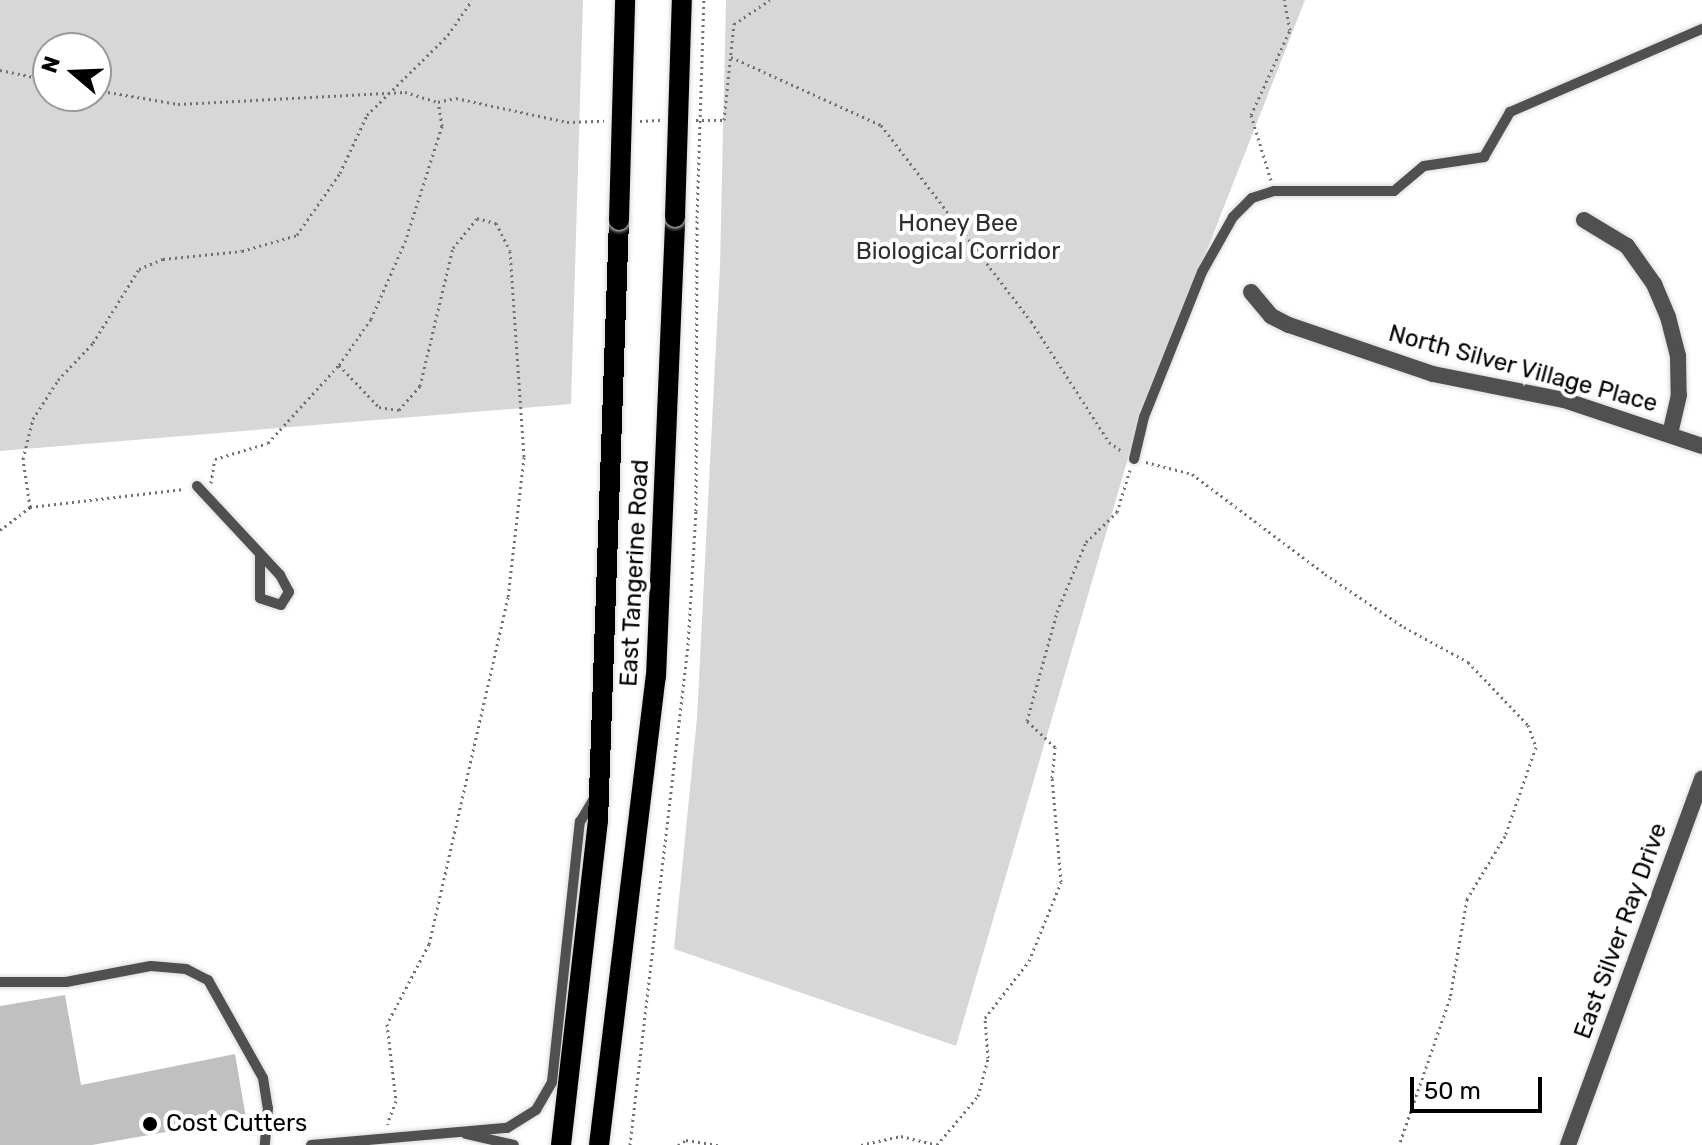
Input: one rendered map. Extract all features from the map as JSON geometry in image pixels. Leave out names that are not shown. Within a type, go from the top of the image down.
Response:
[{"type":"main road","name":"East Tangerine Road","points":[[561,1145],[600,791],[625,0]]},
{"type":"main road","name":"East Tangerine Road","points":[[599,1145],[656,677],[682,0]]},
{"type":"street","points":[[1584,220],[1627,246],[1654,284],[1668,317],[1678,356],[1679,395],[1670,433]]},
{"type":"street","name":"North Silver Village Place","points":[[1251,292],[1271,316],[1289,325],[1433,374],[1564,400],[1702,446]]},
{"type":"street","name":"East Silver Ray Drive","points":[[1568,1145],[1702,781]]},
{"type":"lane","points":[[1134,459],[1144,417],[1202,272],[1233,217],[1252,198],[1274,191],[1394,191],[1424,166],[1484,157],[1510,112],[1702,29]]},
{"type":"lane","points":[[197,486],[280,575],[289,592],[281,605],[260,598],[260,557]]},
{"type":"lane","points":[[311,1145],[507,1128],[536,1110],[552,1082],[580,822],[600,791]]},
{"type":"lane","points":[[0,982],[66,982],[151,966],[186,969],[208,980],[263,1078],[268,1108],[265,1145]]},
{"type":"lane","points":[[456,1132],[514,1145]]},
{"type":"path","points":[[30,507],[23,459],[33,419],[58,380],[93,343],[139,269],[163,259],[242,251],[297,235],[340,173],[367,115],[448,35],[472,0]]},
{"type":"path","points":[[630,1145],[688,645],[696,511],[697,218],[704,0]]},
{"type":"path","points":[[693,120],[724,120],[734,24],[770,0]]},
{"type":"path","points":[[1274,191],[1251,115],[1290,30],[1284,0]]},
{"type":"path","points":[[731,57],[881,125],[1031,321],[1109,442],[1134,459],[1192,474],[1325,574],[1404,627],[1468,662],[1528,725],[1536,747],[1505,836],[1467,899],[1450,998],[1399,1145]]},
{"type":"path","points":[[0,70],[32,77]]},
{"type":"path","points":[[112,93],[178,104],[389,92],[438,102],[456,98],[567,122],[614,121]]},
{"type":"path","points":[[0,530],[30,507],[153,497],[212,483],[215,459],[268,443],[339,365],[371,319],[405,242],[442,126],[438,102]]},
{"type":"path","points":[[630,121],[661,120]]},
{"type":"path","points":[[339,365],[379,407],[399,410],[420,386],[453,248],[477,218],[496,223],[510,251],[524,457],[508,597],[429,944],[387,1024],[396,1101],[381,1139]]},
{"type":"path","points":[[861,1145],[901,1136],[937,1145],[978,1096],[988,1058],[985,1018],[1029,961],[1061,882],[1052,778],[1055,747],[1027,721],[1057,612],[1086,542],[1117,512],[1134,459]]},
{"type":"path","points":[[678,1145],[686,1140],[719,1145]]},
{"type":"green space","points":[[0,0],[583,0],[571,404],[0,451]]},
{"type":"green space","name":"Honey Bee Biological Corridor","points":[[726,0],[1305,0],[1136,431],[956,1046],[674,949],[697,718],[720,266]]},
{"type":"building","points":[[65,995],[81,1085],[235,1054],[246,1118],[92,1145],[0,1145],[0,1006]]},
{"type":"place","name":"Cost Cutters","points":[[150,1124]]}]
